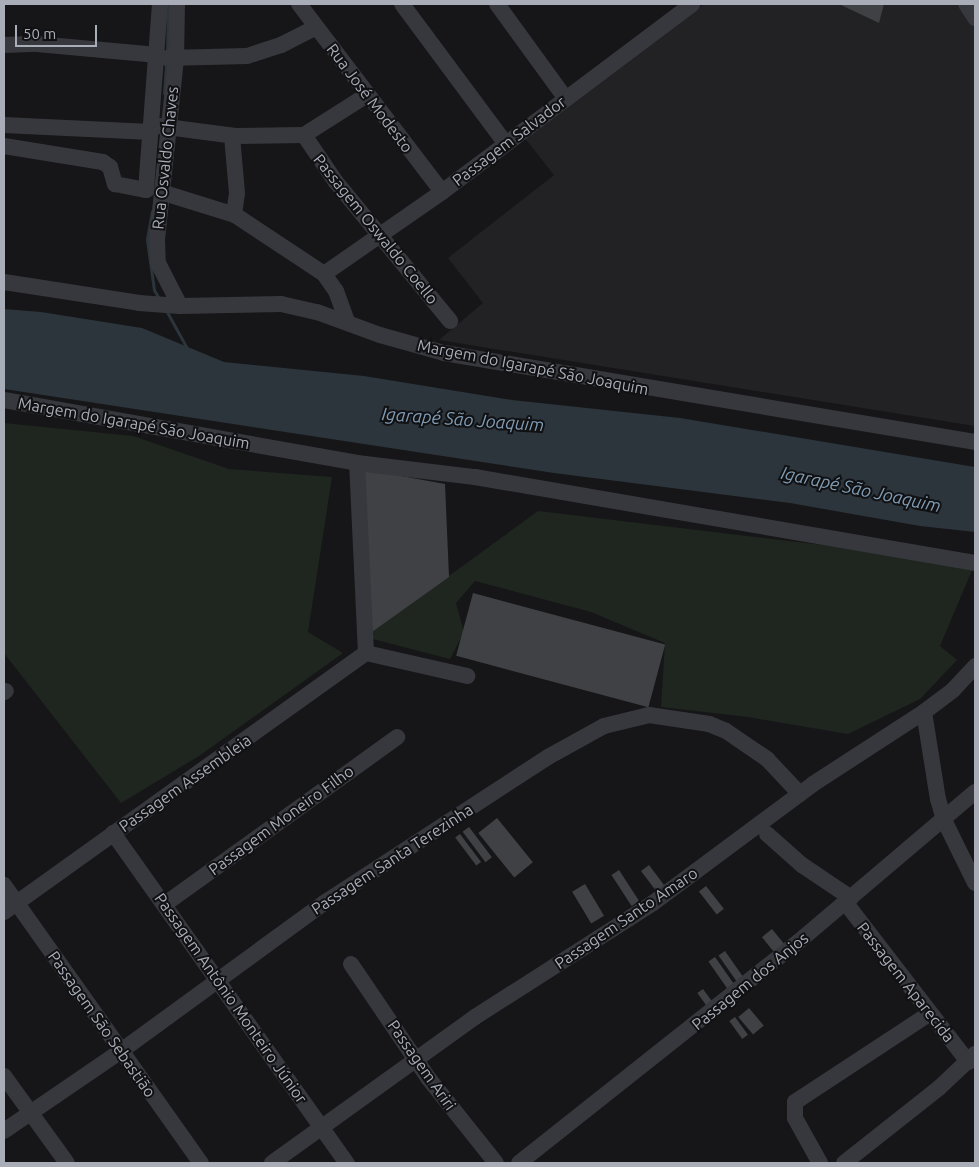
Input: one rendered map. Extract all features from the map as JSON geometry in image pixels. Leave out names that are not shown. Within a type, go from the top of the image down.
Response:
[{"type":"street","points":[[160,4],[165,57]]},
{"type":"street","name":"Rua Osvaldo Chaves","points":[[177,4],[165,57],[153,191],[158,263],[165,283],[180,306]]},
{"type":"street","name":"Rua José Modesto","points":[[299,4],[442,192]]},
{"type":"street","points":[[402,4],[506,144]]},
{"type":"street","points":[[497,4],[566,99]]},
{"type":"street","name":"Passagem Salvador","points":[[324,274],[442,192],[692,4]]},
{"type":"street","points":[[966,4],[975,18]]},
{"type":"street","points":[[4,45],[46,45],[165,57],[247,56],[280,45],[316,27]]},
{"type":"street","points":[[4,125],[159,128],[232,136],[304,135],[367,95]]},
{"type":"street","name":"Passagem Oswaldo Coello","points":[[304,135],[336,182],[450,321]]},
{"type":"street","points":[[232,136],[237,193],[234,215]]},
{"type":"street","points":[[4,146],[103,162],[110,167],[115,184],[153,191],[234,215],[324,274],[339,296],[347,322]]},
{"type":"street","name":"Margem do Igarapé São Joaquim","points":[[4,282],[93,297],[180,306],[280,304],[347,322],[422,348],[480,360],[975,442]]},
{"type":"street","name":"Margem do Igarapé São Joaquim","points":[[4,400],[357,463],[475,477],[975,563]]},
{"type":"street","points":[[357,463],[366,653],[467,676]]},
{"type":"street","name":"Passagem Assembleia","points":[[10,907],[366,653]]},
{"type":"street","name":"Passagem Santo Amaro","points":[[272,1163],[475,1017],[653,903],[800,794],[924,712],[953,690],[975,666]]},
{"type":"street","points":[[924,712],[944,820],[975,884]]},
{"type":"street","name":"Passagem Santa Terezinha","points":[[4,1131],[121,1051],[324,903],[540,762],[584,736],[620,720],[649,716],[709,724],[726,731],[767,759],[800,794]]},
{"type":"street","name":"Passagem Moneiro Filho","points":[[165,904],[397,737]]},
{"type":"street","name":"Passagem dos Anjos","points":[[519,1163],[568,1128],[848,900],[975,792]]},
{"type":"street","name":"Passagem Antônio Monteiro Júnior","points":[[113,833],[347,1163]]},
{"type":"street","name":"Passagem Aparecida","points":[[768,834],[802,865],[848,900],[929,1014],[972,1058]]},
{"type":"street","name":"Passagem São Sebastião","points":[[4,885],[10,907],[121,1051],[201,1163]]},
{"type":"street","name":"Passagem Ariri","points":[[351,964],[416,1060],[496,1163]]},
{"type":"street","points":[[820,1163],[795,1118],[795,1102],[929,1014]]},
{"type":"street","points":[[844,1163],[972,1058]]},
{"type":"street","points":[[4,1076],[66,1163]]},
{"type":"shaded area","points":[[704,4],[966,4],[975,17],[975,426],[439,340],[483,303],[448,258],[554,175],[524,137]]},
{"type":"shaded area","points":[[4,423],[133,436],[229,469],[332,477],[308,632],[343,653],[199,756],[121,803],[4,653]]},
{"type":"shaded area","points":[[538,511],[975,563],[940,646],[957,660],[920,699],[848,734],[748,717],[661,707],[665,643],[591,612],[475,581],[456,603],[464,632],[450,659],[365,637]]},
{"type":"water","name":"Igarapé São Joaquim","points":[[4,309],[41,312],[142,328],[224,362],[364,376],[512,400],[680,418],[975,467],[975,532],[920,526],[790,503],[554,473],[4,389]]},
{"type":"building","points":[[839,4],[884,4],[879,23]]},
{"type":"building","points":[[363,469],[445,484],[449,577],[372,632]]},
{"type":"building","points":[[473,593],[665,645],[648,707],[456,656]]},
{"type":"building","points":[[497,818],[533,862],[514,877],[478,833]]},
{"type":"building","points":[[469,827],[492,857],[485,862],[463,832]]},
{"type":"building","points":[[460,834],[481,862],[476,866],[455,838]]},
{"type":"building","points":[[649,865],[665,886],[657,892],[641,871]]},
{"type":"building","points":[[619,870],[639,901],[632,906],[611,875]]},
{"type":"building","points":[[585,884],[604,916],[591,923],[572,892]]},
{"type":"building","points":[[706,886],[724,909],[717,914],[699,892]]},
{"type":"building","points":[[772,929],[786,946],[776,954],[762,937]]},
{"type":"building","points":[[725,951],[744,978],[737,983],[718,956]]},
{"type":"building","points":[[715,957],[736,987],[730,992],[708,962]]},
{"type":"building","points":[[703,989],[714,1004],[709,1008],[697,993]]},
{"type":"building","points":[[749,1008],[764,1026],[753,1035],[738,1017]]},
{"type":"building","points":[[735,1017],[748,1035],[742,1039],[729,1021]]},
{"type":"waterway","points":[[167,53],[168,4]]},
{"type":"waterway","points":[[164,93],[166,62]]},
{"type":"waterway","points":[[152,211],[147,240],[154,290],[160,300]]},
{"type":"waterway","points":[[167,312],[188,350]]}]
